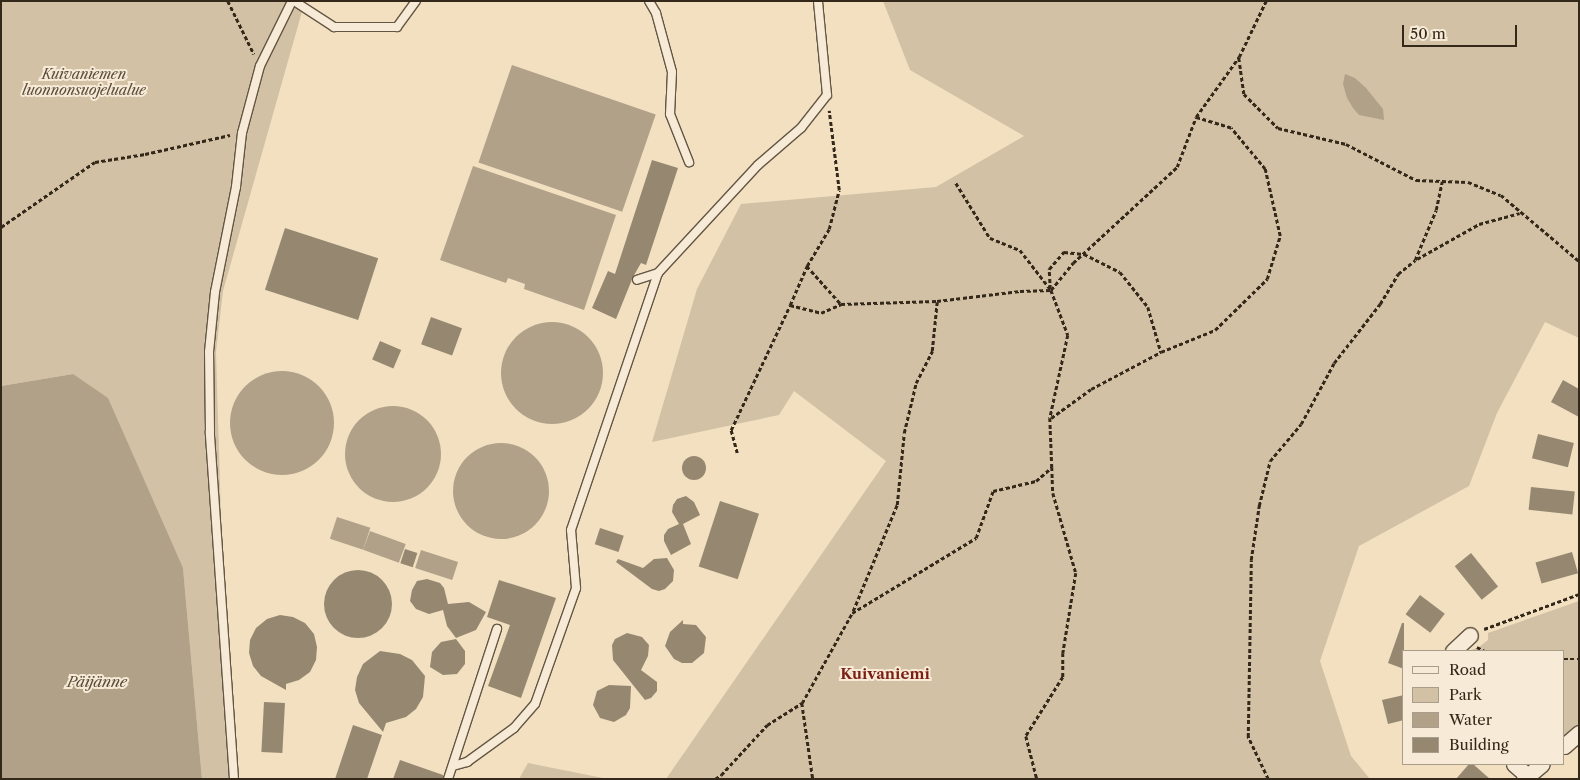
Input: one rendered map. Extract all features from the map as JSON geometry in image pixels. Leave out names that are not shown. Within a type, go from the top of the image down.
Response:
[{"type":"street","points":[[1454,650],[1470,635]]},
{"type":"street","points":[[1565,745],[1579,733]]},
{"type":"street","points":[[1515,765],[1526,777],[1541,765]]},
{"type":"lane","points":[[234,779],[210,432],[209,352],[216,292],[236,187],[242,133],[260,66],[293,1],[334,27],[397,27],[416,1]]},
{"type":"lane","points":[[649,1],[656,13],[672,72],[670,114],[689,162]]},
{"type":"lane","points":[[453,766],[467,762],[514,728],[535,704],[576,588],[571,530],[658,273],[758,165],[801,128],[827,95],[818,1]]},
{"type":"lane","points":[[637,280],[658,273]]},
{"type":"lane","points":[[448,779],[497,629]]},
{"type":"path","points":[[228,1],[260,66]]},
{"type":"path","points":[[790,305],[820,312],[840,304],[937,301],[1020,291],[1050,290],[1073,263],[1177,167],[1196,117],[1239,57],[1266,1]]},
{"type":"path","points":[[1239,57],[1244,94],[1278,128],[1346,144],[1416,180],[1468,182],[1501,195],[1579,261]]},
{"type":"path","points":[[736,453],[731,430],[807,266],[829,229],[839,190],[827,95]]},
{"type":"path","points":[[1050,418],[1091,389],[1161,352],[1215,330],[1267,279],[1280,236],[1265,169],[1231,128],[1196,117]]},
{"type":"path","points":[[1,227],[95,162],[145,154],[242,133]]},
{"type":"path","points":[[1415,260],[1436,210],[1442,182]]},
{"type":"path","points":[[956,183],[990,238],[1020,250],[1050,290],[1068,335],[1050,418],[1053,493],[1076,573],[1063,653],[1063,677],[1026,736],[1037,779]]},
{"type":"path","points":[[1268,779],[1248,737],[1251,560],[1258,506],[1270,461],[1301,424],[1334,363],[1380,304],[1398,274],[1415,260],[1479,224],[1521,213]]},
{"type":"path","points":[[1050,290],[1049,269],[1064,252],[1084,254],[1120,272],[1148,307],[1161,352]]},
{"type":"path","points":[[807,266],[840,304]]},
{"type":"path","points":[[715,779],[721,775],[767,725],[802,703],[852,613],[897,505],[904,434],[916,383],[932,351],[937,301]]},
{"type":"path","points":[[852,613],[976,538],[993,491],[1036,481],[1052,467]]},
{"type":"path","points":[[1470,635],[1579,594]]},
{"type":"path","points":[[1565,660],[1579,659]]},
{"type":"path","points":[[802,703],[813,779]]},
{"type":"green space","name":"Kuivaniemen luonnonsuojelualue","points":[[1,1],[305,1],[223,291],[216,352],[229,779],[202,779],[183,568],[73,374],[1,386]]},
{"type":"green space","points":[[883,1],[1579,1],[1579,338],[1545,322],[1497,413],[1469,486],[1359,546],[1320,661],[1351,756],[1370,779],[666,779],[886,461],[794,391],[779,415],[652,442],[697,289],[741,204],[936,187],[1024,136],[910,70]]},
{"type":"green space","points":[[1579,601],[1579,724],[1565,736],[1565,650],[1472,650],[1488,640],[1488,633]]},
{"type":"green space","points":[[528,763],[608,779],[519,779]]},
{"type":"water","points":[[512,65],[656,114],[622,212],[478,162]]},
{"type":"water","points":[[1345,74],[1355,78],[1366,88],[1383,109],[1384,120],[1359,115],[1353,108],[1347,98],[1343,84]]},
{"type":"water","points":[[473,166],[616,215],[584,310],[524,289],[525,284],[508,278],[506,283],[440,260]]},
{"type":"water","points":[[552,322],[562,323],[581,330],[595,344],[602,363],[602,383],[595,402],[581,416],[562,423],[552,424],[542,423],[523,416],[509,402],[502,383],[501,373],[502,363],[509,344],[523,330],[542,323]]},
{"type":"water","points":[[282,371],[302,375],[319,386],[330,403],[334,423],[330,443],[319,460],[302,471],[282,475],[262,471],[245,460],[234,443],[230,423],[234,403],[245,386],[262,375]]},
{"type":"water","name":"Päijänne","points":[[73,374],[108,398],[183,568],[202,779],[1,779],[1,386]]},
{"type":"water","points":[[393,406],[411,410],[427,420],[437,436],[441,454],[437,472],[427,488],[411,498],[393,502],[375,498],[359,488],[349,472],[345,454],[349,436],[359,420],[375,410]]},
{"type":"water","points":[[501,443],[519,447],[535,457],[545,473],[549,491],[545,509],[535,525],[519,535],[501,539],[483,535],[467,525],[457,509],[453,491],[457,473],[467,457],[483,447]]},
{"type":"water","points":[[337,517],[370,528],[363,550],[330,539]]},
{"type":"water","points":[[370,531],[406,544],[399,563],[363,550]]},
{"type":"water","points":[[421,550],[458,562],[452,580],[415,568]]},
{"type":"building","points":[[652,160],[678,168],[646,265],[641,263],[633,277],[616,319],[592,308],[608,271],[615,274]]},
{"type":"building","points":[[285,228],[378,258],[358,320],[265,290]]},
{"type":"building","points":[[431,317],[462,328],[452,356],[421,344]]},
{"type":"building","points":[[380,341],[401,350],[393,368],[372,359]]},
{"type":"building","points":[[1563,380],[1579,389],[1579,417],[1551,402]]},
{"type":"building","points":[[1538,434],[1574,443],[1568,467],[1532,458]]},
{"type":"building","points":[[694,456],[703,459],[706,468],[703,477],[694,480],[685,477],[682,468],[685,459]]},
{"type":"building","points":[[1531,487],[1575,492],[1572,514],[1529,510]]},
{"type":"building","points":[[686,496],[694,502],[700,515],[683,524],[691,544],[671,555],[664,541],[664,535],[668,529],[679,524],[672,512],[673,505],[677,499]]},
{"type":"building","points":[[720,501],[759,514],[738,579],[699,567]]},
{"type":"building","points":[[600,528],[624,536],[619,552],[595,544]]},
{"type":"building","points":[[405,549],[417,553],[413,567],[400,563]]},
{"type":"building","points":[[1572,552],[1578,573],[1542,584],[1535,562]]},
{"type":"building","points":[[1471,553],[1498,586],[1482,600],[1455,566]]},
{"type":"building","points":[[667,558],[674,570],[673,581],[665,589],[659,591],[652,589],[616,562],[618,559],[643,568],[654,559]]},
{"type":"building","points":[[358,570],[371,573],[382,580],[389,591],[392,604],[389,617],[382,628],[371,635],[358,638],[345,635],[334,628],[327,617],[324,604],[327,591],[334,580],[345,573]]},
{"type":"building","points":[[427,579],[440,583],[444,588],[448,604],[469,602],[486,612],[476,630],[456,638],[447,626],[443,610],[429,614],[416,609],[410,601],[412,590],[417,581]]},
{"type":"building","points":[[499,580],[556,598],[521,698],[488,686],[510,625],[487,617]]},
{"type":"building","points":[[1420,595],[1445,614],[1430,633],[1406,614]]},
{"type":"building","points":[[280,615],[293,617],[305,623],[314,634],[317,647],[316,660],[310,672],[299,680],[286,684],[286,690],[261,676],[253,666],[249,653],[250,640],[256,628],[267,619]]},
{"type":"building","points":[[683,620],[683,624],[696,625],[706,637],[704,653],[692,663],[682,663],[674,659],[665,646],[670,632]]},
{"type":"building","points":[[1402,623],[1404,623],[1402,668],[1388,663]]},
{"type":"building","points":[[627,633],[642,637],[649,645],[648,656],[641,670],[657,682],[657,691],[651,698],[645,700],[613,660],[612,645],[615,639]]},
{"type":"building","points":[[456,639],[465,651],[465,664],[457,674],[443,675],[430,667],[432,652],[441,642]]},
{"type":"building","points":[[380,651],[400,654],[412,660],[425,676],[423,697],[416,709],[406,717],[386,723],[383,732],[359,703],[355,690],[357,677],[363,664]]},
{"type":"building","points":[[609,685],[631,686],[630,708],[626,715],[614,722],[600,718],[593,705],[597,691]]},
{"type":"building","points":[[1402,695],[1402,720],[1388,724],[1382,700]]},
{"type":"building","points":[[264,702],[285,703],[282,753],[261,752]]},
{"type":"building","points":[[353,725],[382,735],[367,779],[335,779]]},
{"type":"building","points":[[400,760],[443,775],[443,779],[393,779]]},
{"type":"building","points":[[1468,765],[1474,765],[1490,779],[1456,779]]},
{"type":"district","name":"Kuivaniemi","points":[[885,674]]}]
